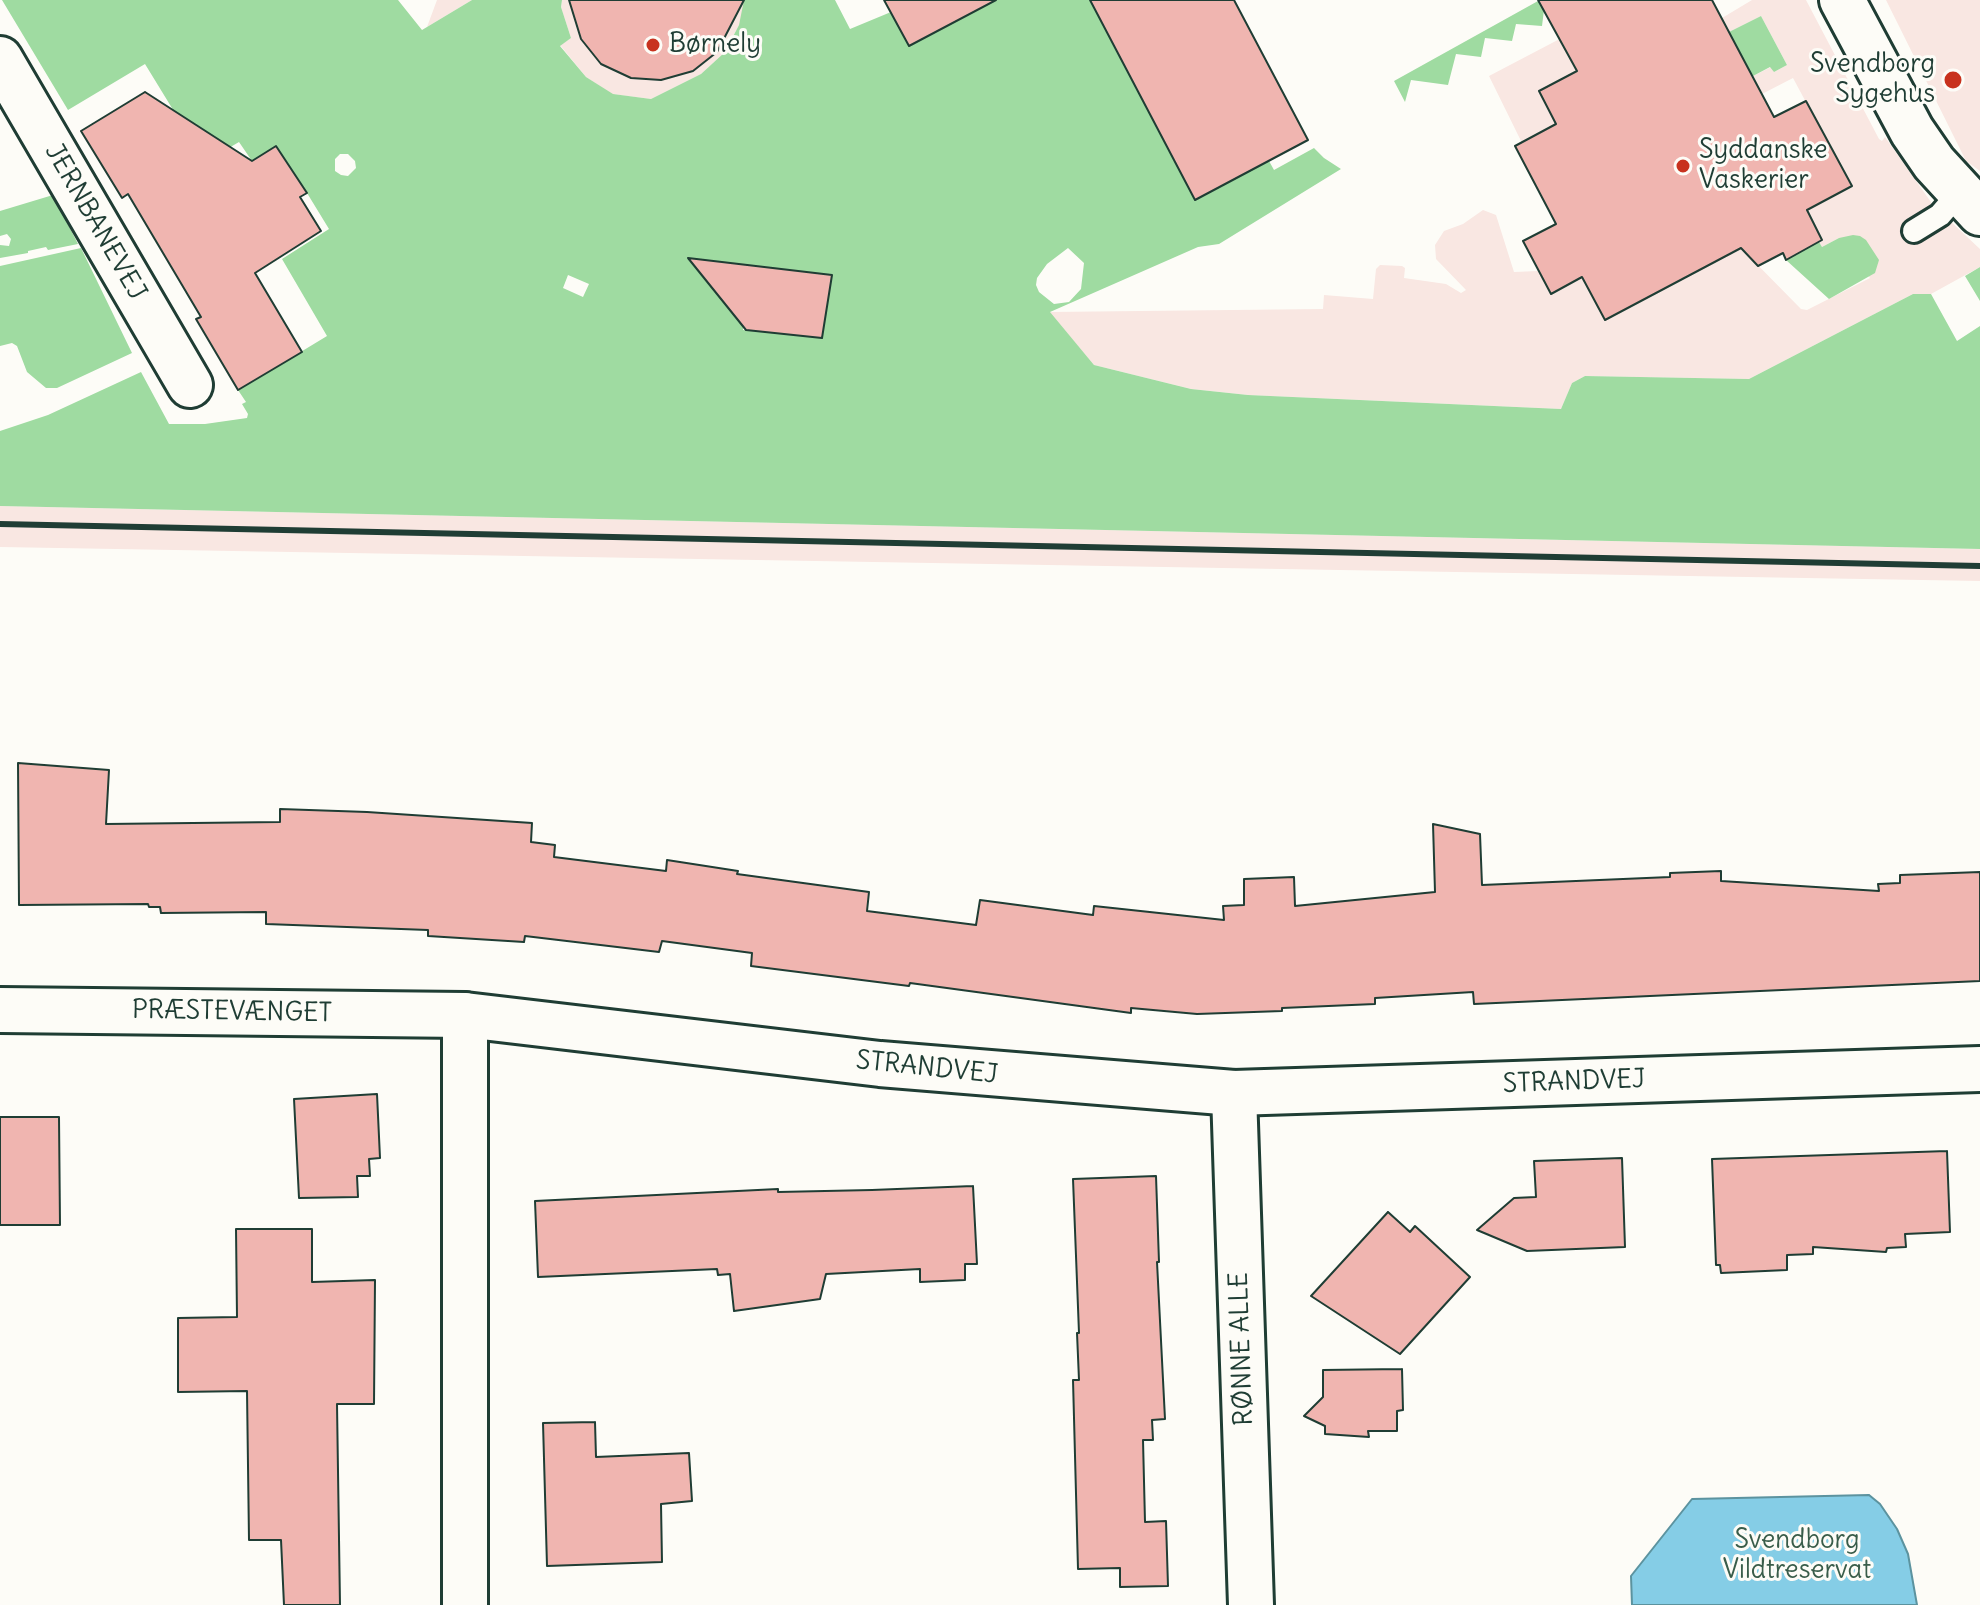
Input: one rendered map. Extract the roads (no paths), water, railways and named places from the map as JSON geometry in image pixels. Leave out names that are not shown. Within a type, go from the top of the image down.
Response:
[{"type":"street","points":[[1842,0],[1900,111],[1934,163],[1970,203]]},
{"type":"street","name":"JERNBANEVEJ","points":[[0,59],[190,385]]},
{"type":"street","name":"PRÆSTEVÆNGET","points":[[0,1010],[465,1015]]},
{"type":"street","points":[[465,1015],[465,1605]]},
{"type":"street","name":"STRANDVEJ","points":[[465,1015],[880,1064],[1234,1093],[1980,1069]]},
{"type":"street","name":"RØNNE ALLE","points":[[1234,1093],[1251,1605]]},
{"type":"lane","points":[[1914,231],[1940,215],[1970,203]]},
{"type":"water","name":"Svendborg Vildtreservat","points":[[1869,1495],[1880,1504],[1897,1529],[1908,1554],[1917,1605],[1632,1605],[1631,1576],[1692,1499]]},
{"type":"railway","points":[[0,524],[1980,566]]},
{"type":"place","name":"Børnely","points":[[653,45]]},
{"type":"place","name":"Svendborg Sygehus","points":[[1953,80]]},
{"type":"place","name":"Syddanske Vaskerier","points":[[1683,166]]}]
